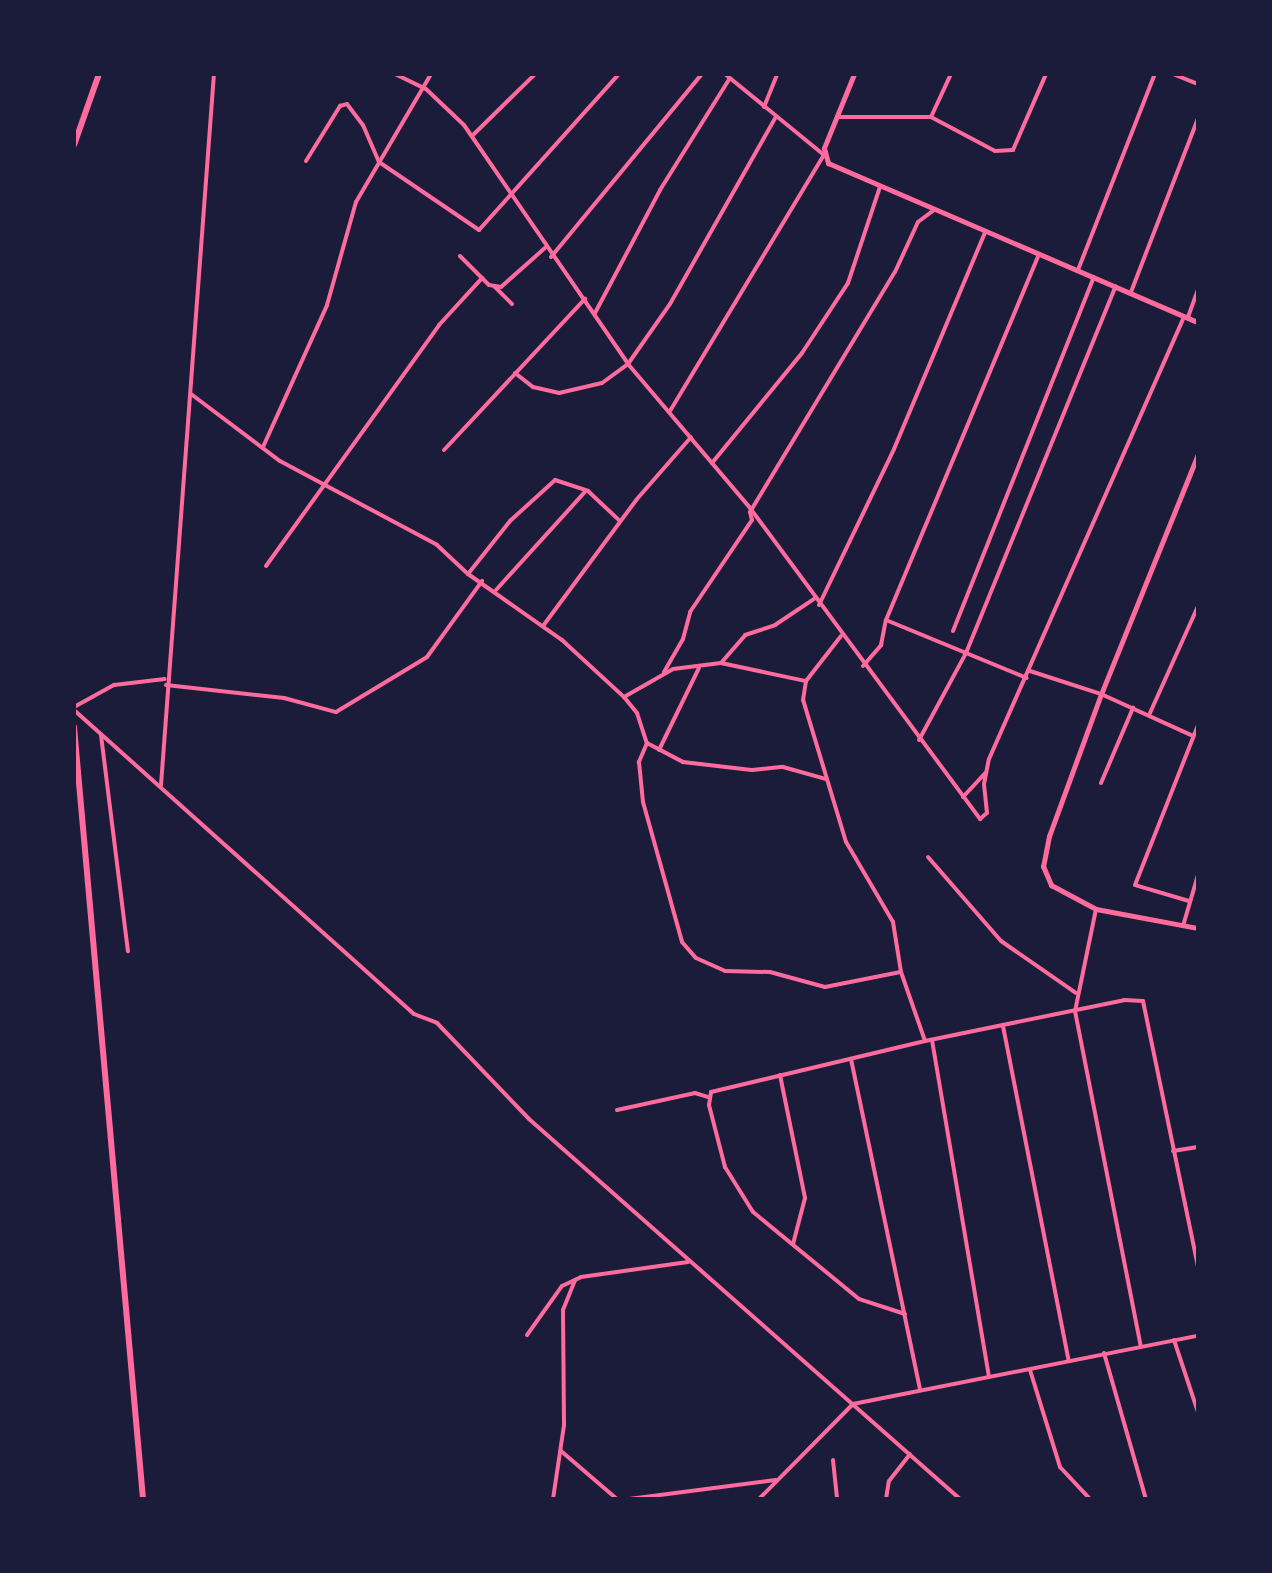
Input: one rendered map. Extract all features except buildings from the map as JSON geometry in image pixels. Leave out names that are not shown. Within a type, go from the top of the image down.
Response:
[{"type":"highway","points":[[74,145],[99,74]]},
{"type":"highway","points":[[74,727],[143,1499]]},
{"type":"street","points":[[161,785],[166,678],[191,394],[214,74]]},
{"type":"street","points":[[395,74],[426,89],[472,136],[551,257],[585,299],[628,364],[751,510],[863,666],[978,817],[986,816],[985,773]]},
{"type":"street","points":[[263,447],[327,305],[356,202],[426,89],[431,74]]},
{"type":"street","points":[[472,136],[535,74]]},
{"type":"street","points":[[306,161],[340,106],[347,104],[379,162],[479,230],[619,74]]},
{"type":"street","points":[[551,257],[702,74]]},
{"type":"street","points":[[764,107],[777,74]]},
{"type":"street","points":[[670,411],[824,155],[854,74]]},
{"type":"street","points":[[931,117],[951,74]]},
{"type":"street","points":[[837,117],[931,117],[995,151],[1013,150],[1046,74]]},
{"type":"street","points":[[1078,270],[1155,74]]},
{"type":"street","points":[[1173,74],[1198,84]]},
{"type":"street","points":[[595,313],[660,190],[728,76],[824,155],[836,169],[937,208],[985,232],[1198,322]]},
{"type":"street","points":[[515,373],[533,387],[559,393],[602,383],[628,364],[670,304],[776,117]]},
{"type":"street","points":[[1131,292],[1198,118]]},
{"type":"street","points":[[712,463],[802,353],[848,283],[880,187]]},
{"type":"street","points":[[664,672],[683,639],[690,612],[752,520],[751,510],[895,272],[918,222],[937,208]]},
{"type":"street","points":[[819,605],[894,449],[985,232]]},
{"type":"street","points":[[495,287],[545,248]]},
{"type":"street","points":[[863,666],[881,645],[886,620],[1039,254]]},
{"type":"street","points":[[460,256],[512,304]]},
{"type":"street","points":[[953,631],[1094,277]]},
{"type":"street","points":[[266,566],[439,325],[482,278]]},
{"type":"street","points":[[919,740],[966,653],[1116,286]]},
{"type":"street","points":[[963,797],[985,773],[1198,289]]},
{"type":"street","points":[[444,450],[585,299]]},
{"type":"street","points":[[191,394],[263,447],[437,545],[468,574],[496,590],[543,626],[624,697],[637,713],[647,743],[639,762],[643,802],[677,928],[696,958],[725,971],[770,972],[825,987],[901,972]]},
{"type":"street","points":[[543,626],[620,521],[691,437]]},
{"type":"street","points":[[1198,454],[1101,694],[1049,836],[1043,866],[1051,885],[1096,909],[1198,928]]},
{"type":"street","points":[[468,574],[484,550],[548,484],[565,482],[585,492],[620,521]]},
{"type":"street","points":[[496,590],[585,492]]},
{"type":"street","points":[[166,685],[284,698],[336,712],[427,657],[482,581]]},
{"type":"street","points":[[721,663],[745,635],[775,625],[814,599]]},
{"type":"street","points":[[1150,713],[1198,606]]},
{"type":"street","points":[[886,620],[1027,678]]},
{"type":"street","points":[[841,636],[806,681],[808,727],[846,842],[893,922],[901,972],[925,1041]]},
{"type":"street","points":[[624,697],[664,672],[721,663],[806,681]]},
{"type":"street","points":[[659,750],[687,682],[699,668]]},
{"type":"street","points":[[1030,671],[1150,713],[1193,736]]},
{"type":"street","points":[[166,678],[114,685],[74,708],[414,1014],[437,1023],[529,1119],[960,1499]]},
{"type":"street","points":[[1101,783],[1133,708]]},
{"type":"street","points":[[1189,901],[1135,885],[1198,725]]},
{"type":"street","points":[[101,735],[128,951]]},
{"type":"street","points":[[647,743],[683,762],[752,770],[783,767],[826,779]]},
{"type":"street","points":[[928,857],[1001,941],[1076,993]]},
{"type":"street","points":[[1183,926],[1198,875]]},
{"type":"street","points":[[1096,909],[1076,993],[1075,1011],[1141,1346]]},
{"type":"street","points":[[708,1097],[717,1090],[925,1041],[1075,1011],[1143,1001],[1198,1267]]},
{"type":"street","points":[[1003,1026],[1069,1361]]},
{"type":"street","points":[[932,1040],[989,1376]]},
{"type":"street","points":[[851,1059],[920,1388]]},
{"type":"street","points":[[780,1075],[805,1198],[793,1244]]},
{"type":"street","points":[[617,1110],[695,1093],[708,1097]]},
{"type":"street","points":[[708,1097],[716,1140],[739,1195],[859,1299],[905,1314]]},
{"type":"street","points":[[1173,1151],[1198,1147]]},
{"type":"street","points":[[527,1335],[562,1286],[575,1280],[691,1262]]},
{"type":"street","points":[[553,1499],[560,1450],[562,1319],[575,1280]]},
{"type":"street","points":[[759,1499],[853,1404],[920,1388],[1030,1370],[1198,1336]]},
{"type":"street","points":[[1174,1340],[1198,1412]]},
{"type":"street","points":[[1104,1353],[1146,1499]]},
{"type":"street","points":[[1030,1370],[1060,1467],[1090,1499]]},
{"type":"street","points":[[560,1450],[617,1499]]},
{"type":"street","points":[[886,1499],[889,1481],[910,1454]]},
{"type":"street","points":[[833,1460],[837,1499]]},
{"type":"street","points":[[629,1499],[778,1480]]}]
